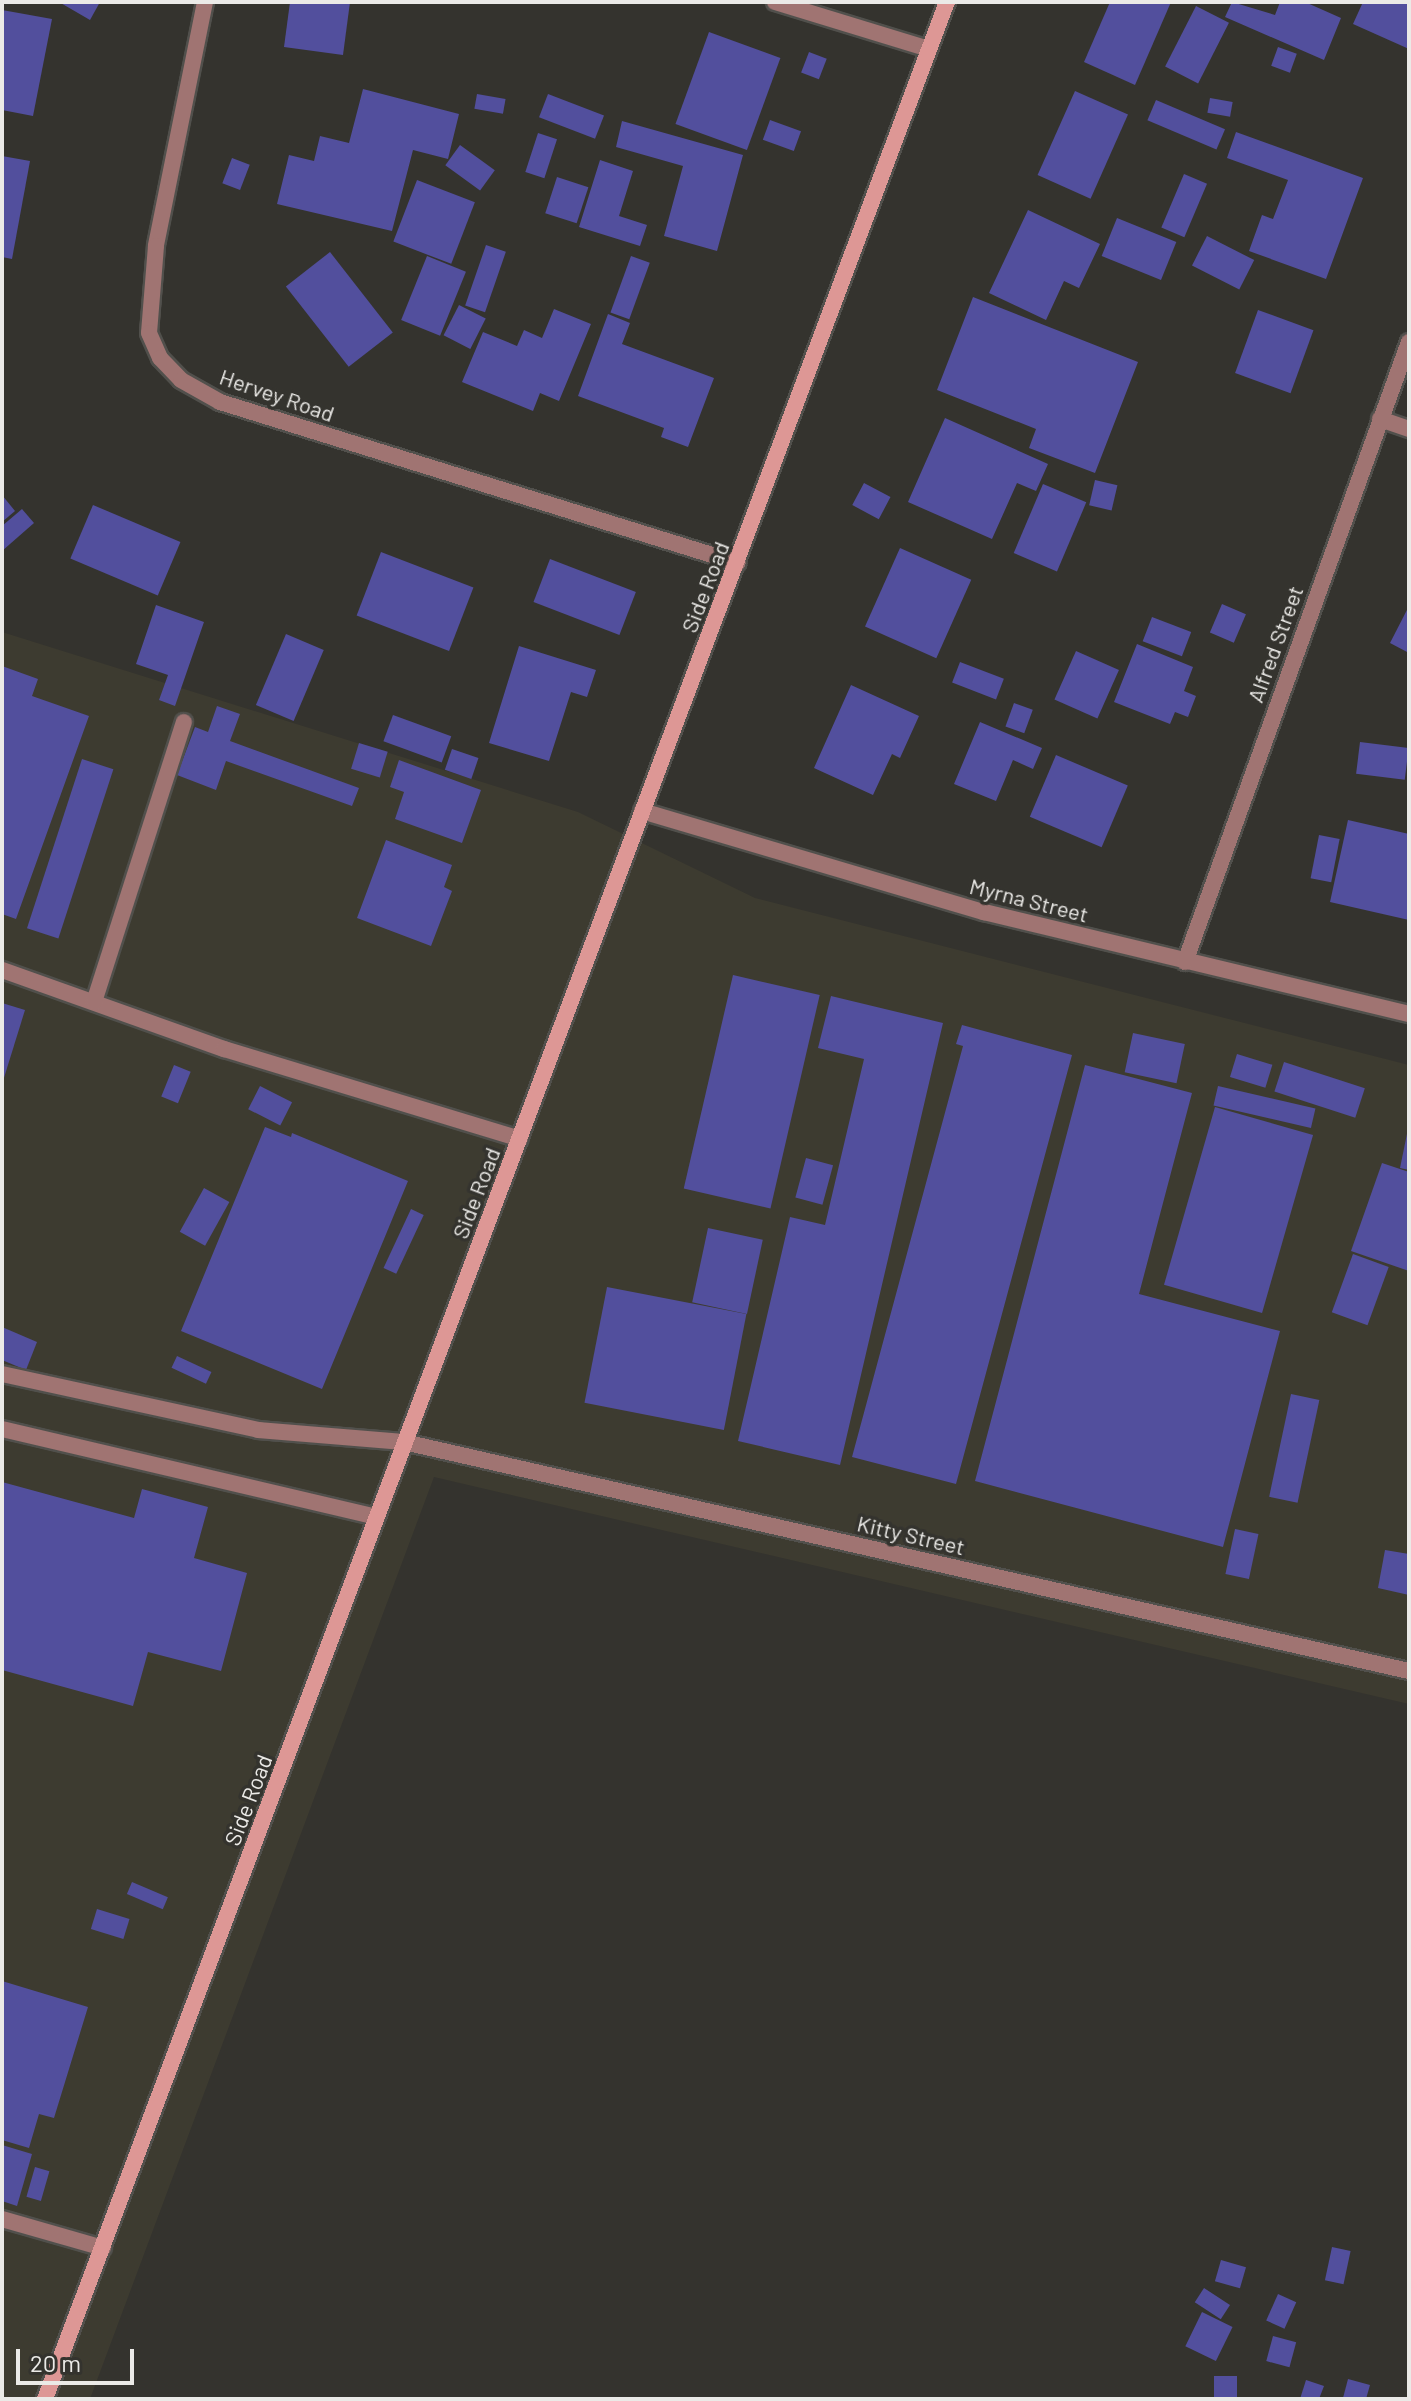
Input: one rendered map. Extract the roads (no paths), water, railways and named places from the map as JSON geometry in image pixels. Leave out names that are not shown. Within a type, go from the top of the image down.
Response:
[{"type":"street","name":"Hervey Road","points":[[205,2],[156,246],[149,333],[160,358],[181,380],[220,402],[738,563]]},
{"type":"street","points":[[775,2],[929,49]]},
{"type":"street","name":"Side Road","points":[[45,2399],[947,2]]},
{"type":"street","name":"Alfred Street","points":[[1185,962],[1409,342]]},
{"type":"street","points":[[1380,419],[1409,429]]},
{"type":"street","points":[[94,1002],[184,722]]},
{"type":"street","name":"Myrna Street","points":[[642,811],[984,912],[1409,1014]]},
{"type":"street","points":[[2,970],[224,1049],[520,1139]]},
{"type":"street","name":"Kitty Street","points":[[2,1374],[258,1430],[404,1442],[1409,1671]]},
{"type":"street","points":[[2,1429],[377,1517]]},
{"type":"street","points":[[2,2219],[103,2248]]}]
